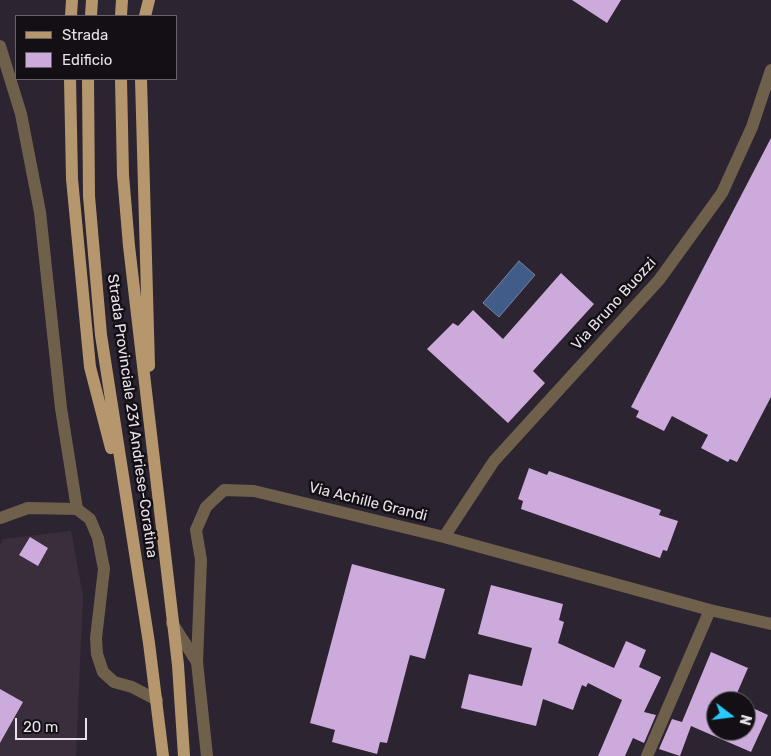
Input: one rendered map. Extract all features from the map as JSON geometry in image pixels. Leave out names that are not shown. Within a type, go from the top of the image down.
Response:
[{"type":"main road","points":[[71,15],[72,0]]},
{"type":"main road","points":[[91,15],[92,0]]},
{"type":"main road","points":[[122,0],[122,15]]},
{"type":"main road","points":[[145,15],[149,0]]},
{"type":"main road","points":[[70,80],[72,179],[90,367],[131,529]]},
{"type":"main road","name":"Strada Provinciale 231 Andriese-Coratina","points":[[88,80],[89,196],[98,311],[157,700],[163,756]]},
{"type":"main road","name":"Strada Provinciale 231 Andriese-Coratina","points":[[121,80],[125,202],[152,453],[178,665],[184,756]]},
{"type":"main road","points":[[141,80],[152,453]]},
{"type":"street","points":[[0,46],[21,114],[40,212],[62,408],[77,509]]},
{"type":"street","name":"Via Bruno Buozzi","points":[[444,537],[494,461],[659,280],[722,193],[752,127],[771,70]]},
{"type":"street","name":"Via Achille Grandi","points":[[207,756],[197,662],[201,560],[196,530],[206,507],[224,490],[254,491],[444,537],[710,610],[771,624]]},
{"type":"street","points":[[0,518],[28,508],[77,509],[90,519],[98,538],[104,569],[96,638],[97,654],[103,672],[114,682],[132,687],[157,700]]},
{"type":"street","points":[[647,756],[710,610]]},
{"type":"street","points":[[172,623],[197,662]]},
{"type":"shaded area","points":[[71,531],[83,596],[76,756],[0,756],[0,545],[3,539]]},
{"type":"water","points":[[519,261],[535,275],[499,317],[483,303]]},
{"type":"building","points":[[572,0],[621,0],[607,23]]},
{"type":"building","points":[[771,138],[771,397],[737,462],[730,459],[728,462],[701,448],[708,435],[672,416],[664,431],[636,417],[639,411],[631,407]]},
{"type":"building","points":[[561,273],[594,304],[533,371],[545,383],[508,423],[427,349],[453,323],[458,326],[473,310],[503,339]]},
{"type":"building","points":[[529,468],[547,475],[549,471],[661,510],[659,515],[678,521],[667,551],[663,550],[660,558],[521,509],[523,501],[518,499]]},
{"type":"building","points":[[30,537],[48,548],[38,566],[19,555]]},
{"type":"building","points":[[352,564],[445,589],[425,659],[410,655],[387,743],[380,742],[377,754],[332,742],[335,730],[310,723]]},
{"type":"building","points":[[491,585],[563,604],[559,620],[564,622],[558,643],[614,668],[626,641],[646,650],[639,667],[661,677],[644,712],[656,715],[644,743],[633,738],[625,756],[598,756],[622,700],[588,683],[586,687],[582,685],[573,710],[543,699],[536,726],[461,708],[469,674],[522,686],[532,648],[478,634]]},
{"type":"building","points":[[711,652],[748,668],[738,691],[706,691],[706,732],[691,726],[680,756],[659,749],[672,719],[682,722]]},
{"type":"building","points":[[0,689],[23,702],[0,743]]},
{"type":"building","points":[[756,710],[768,715],[751,752],[726,741],[756,741]]}]
